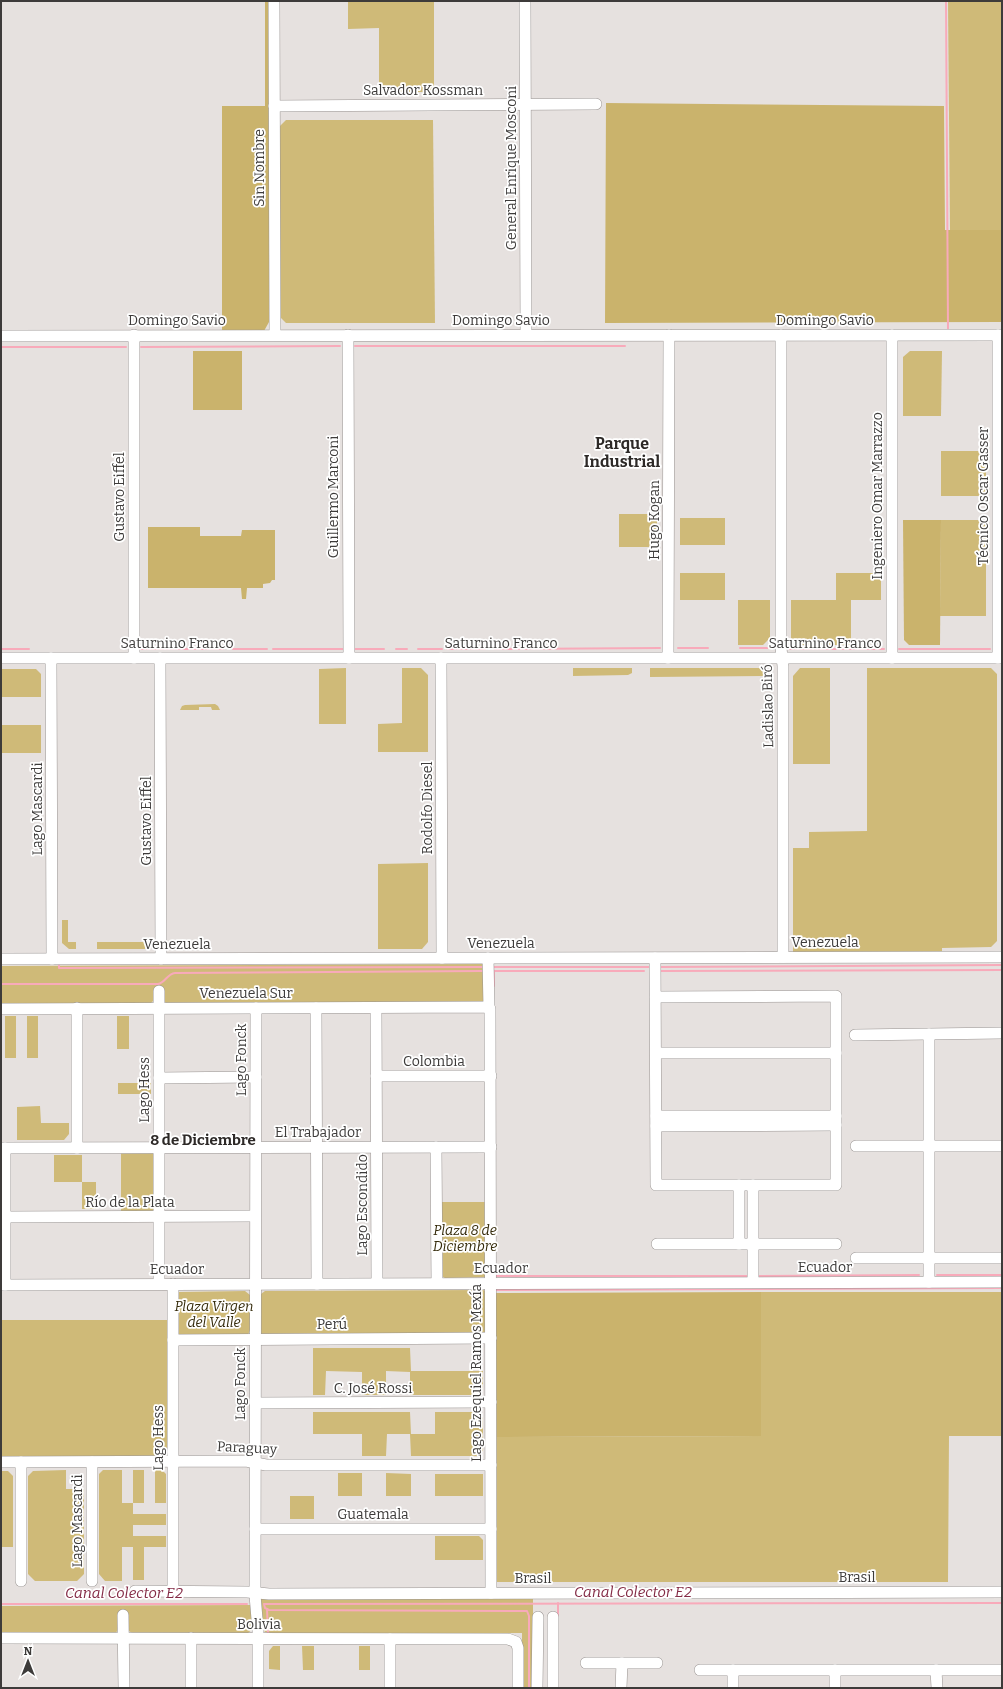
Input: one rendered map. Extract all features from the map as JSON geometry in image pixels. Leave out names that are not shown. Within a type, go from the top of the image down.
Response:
[{"type":"street","name":"Sin Nombre","points":[[274,1],[275,335]]},
{"type":"street","name":"General Enrique Mosconi","points":[[525,1],[526,335]]},
{"type":"street","name":"Salvador Kossman","points":[[274,106],[596,104]]},
{"type":"street","name":"Gustavo Eiffel","points":[[134,335],[134,658]]},
{"type":"street","name":"Guillermo Marconi","points":[[348,335],[349,658]]},
{"type":"street","name":"Hugo Kogan","points":[[668,658],[669,335]]},
{"type":"street","name":"Ladislao Biró","points":[[781,335],[781,648],[784,958]]},
{"type":"street","name":"Ingeniero Omar Marrazzo","points":[[892,335],[892,658]]},
{"type":"street","name":"Domingo Savio","points":[[1,336],[1000,335]]},
{"type":"street","name":"Técnico Oscar Gasser","points":[[1000,335],[1000,658]]},
{"type":"street","name":"Saturnino Franco","points":[[1,658],[1000,658]]},
{"type":"street","name":"Lago Mascardi","points":[[51,658],[52,959]]},
{"type":"street","name":"Gustavo Eiffel","points":[[160,658],[161,959]]},
{"type":"street","name":"Rodolfo Diesel","points":[[441,658],[442,958]]},
{"type":"street","name":"Venezuela","points":[[1,959],[1002,957]]},
{"type":"street","name":"Lago Ezequiel Ramos Mexía","points":[[488,958],[491,1076],[491,1593]]},
{"type":"street","points":[[655,958],[655,997],[656,1053],[656,1185],[836,1185],[836,996],[655,997]]},
{"type":"street","name":"Lago Hess","points":[[159,991],[159,1284]]},
{"type":"street","points":[[76,1008],[77,1148]]},
{"type":"street","name":"Lago Fonck","points":[[256,1008],[255,1593],[258,1638],[258,1688]]},
{"type":"street","points":[[316,1008],[317,1284]]},
{"type":"street","name":"Lago Escondido","points":[[376,1008],[377,1283]]},
{"type":"street","name":"Venezuela Sur","points":[[1,1009],[490,1008]]},
{"type":"street","points":[[855,1035],[1002,1033]]},
{"type":"street","points":[[927,1282],[930,1034]]},
{"type":"street","points":[[656,1053],[836,1053]]},
{"type":"street","name":"Colombia","points":[[376,1076],[491,1076]]},
{"type":"street","points":[[159,1078],[256,1077]]},
{"type":"street","points":[[656,1121],[836,1121]]},
{"type":"street","points":[[856,1146],[1002,1146]]},
{"type":"street","points":[[436,1147],[437,1283]]},
{"type":"street","name":"El Trabajador","points":[[3,1148],[491,1147]]},
{"type":"street","points":[[3,1148],[5,1218],[3,1285]]},
{"type":"street","points":[[739,1185],[740,1244]]},
{"type":"street","points":[[753,1185],[753,1282]]},
{"type":"street","name":"Río de la Plata","points":[[5,1218],[255,1216]]},
{"type":"street","points":[[657,1244],[836,1244]]},
{"type":"street","points":[[856,1258],[1002,1258]]},
{"type":"street","name":"Ecuador","points":[[3,1285],[1002,1282]]},
{"type":"street","name":"Lago Hess","points":[[172,1592],[173,1284]]},
{"type":"street","name":"Perú","points":[[173,1340],[491,1338]]},
{"type":"street","name":"C. José Rossi","points":[[255,1403],[491,1402]]},
{"type":"street","name":"Paraguay","points":[[1,1462],[246,1461],[266,1465],[491,1466]]},
{"type":"street","points":[[21,1462],[21,1581]]},
{"type":"street","name":"Lago Mascardi","points":[[92,1462],[92,1581]]},
{"type":"street","name":"Guatemala","points":[[255,1529],[491,1529]]},
{"type":"street","name":"Brasil","points":[[135,1591],[255,1593],[1002,1592]]},
{"type":"street","points":[[123,1615],[124,1688]]},
{"type":"street","points":[[537,1688],[538,1617]]},
{"type":"street","points":[[553,1617],[553,1688]]},
{"type":"street","name":"Bolivia","points":[[1,1638],[508,1639],[516,1642],[518,1651],[518,1688]]},
{"type":"street","points":[[191,1638],[191,1688]]},
{"type":"street","points":[[390,1639],[390,1688]]},
{"type":"street","points":[[586,1662],[657,1663]]},
{"type":"street","points":[[622,1663],[622,1688]]},
{"type":"street","points":[[700,1670],[1002,1670]]},
{"type":"street","points":[[733,1670],[733,1688]]},
{"type":"street","points":[[835,1670],[835,1688]]},
{"type":"street","points":[[936,1670],[937,1688]]},
{"type":"green space","points":[[348,1],[434,1],[434,92],[379,92],[379,28],[348,29]]},
{"type":"green space","points":[[948,1],[1002,1],[1002,230],[950,230]]},
{"type":"green space","points":[[286,120],[433,120],[435,323],[286,323],[280,317],[279,127]]},
{"type":"green space","points":[[910,351],[942,351],[941,416],[903,416],[903,357]]},
{"type":"green space","points":[[941,451],[986,451],[986,496],[941,496]]},
{"type":"green space","points":[[619,514],[657,514],[657,547],[619,547]]},
{"type":"green space","points":[[680,518],[725,518],[725,545],[680,545]]},
{"type":"green space","points":[[941,520],[986,520],[986,616],[940,616]]},
{"type":"green space","points":[[680,573],[725,573],[725,600],[680,600]]},
{"type":"green space","points":[[836,573],[881,573],[881,600],[851,600],[851,645],[798,645],[791,639],[791,600],[836,600]]},
{"type":"green space","points":[[738,600],[770,600],[770,638],[763,645],[738,645]]},
{"type":"green space","points":[[346,668],[346,724],[319,724],[319,669]]},
{"type":"green space","points":[[402,668],[421,668],[428,675],[428,752],[378,752],[378,724],[402,723]]},
{"type":"green space","points":[[573,668],[632,668],[632,673],[628,675],[573,676]]},
{"type":"green space","points":[[650,668],[760,668],[766,676],[650,677]]},
{"type":"green space","points":[[800,668],[830,668],[830,764],[793,764],[793,676]]},
{"type":"green space","points":[[867,668],[991,668],[997,674],[997,941],[991,947],[942,948],[942,956],[793,956],[793,848],[809,848],[809,832],[867,831]]},
{"type":"green space","points":[[1,669],[36,669],[41,674],[41,697],[1,697]]},
{"type":"green space","points":[[215,704],[220,710],[212,710],[211,707],[199,707],[199,710],[180,710],[182,706],[185,705]]},
{"type":"green space","points":[[1,725],[41,725],[41,753],[1,753]]},
{"type":"green space","points":[[428,863],[428,942],[422,949],[378,949],[378,864]]},
{"type":"green space","points":[[62,920],[68,920],[68,942],[76,942],[76,949],[69,949],[62,943]]},
{"type":"green space","points":[[97,942],[150,943],[145,949],[97,949]]},
{"type":"green space","points":[[490,964],[490,1004],[166,1003],[163,1000],[154,1000],[151,1003],[1,1004],[1,966]]},
{"type":"green space","points":[[5,1016],[16,1016],[16,1058],[5,1058]]},
{"type":"green space","points":[[27,1016],[38,1016],[38,1058],[27,1058]]},
{"type":"green space","points":[[117,1016],[129,1016],[129,1049],[117,1049]]},
{"type":"green space","points":[[118,1083],[151,1083],[151,1094],[118,1094]]},
{"type":"green space","points":[[40,1106],[41,1123],[69,1123],[69,1134],[64,1140],[17,1140],[17,1107]]},
{"type":"green space","points":[[121,1151],[153,1153],[154,1209],[152,1212],[121,1213]]},
{"type":"green space","points":[[54,1155],[82,1155],[82,1182],[54,1182]]},
{"type":"green space","points":[[82,1182],[96,1182],[96,1209],[82,1209]]},
{"type":"green space","name":"Plaza 8 de Diciembre","points":[[440,1202],[489,1202],[487,1277],[445,1278],[441,1276]]},
{"type":"green space","name":"Plaza Virgen del Valle","points":[[245,1291],[250,1295],[250,1330],[248,1335],[178,1334],[179,1292]]},
{"type":"green space","points":[[265,1291],[486,1291],[487,1333],[264,1336],[261,1334],[261,1294]]},
{"type":"green space","points":[[761,1292],[1002,1292],[1002,1436],[949,1436],[948,1582],[495,1582],[495,1437],[760,1436]]},
{"type":"green space","points":[[1,1320],[170,1320],[170,1459],[1,1460]]},
{"type":"green space","points":[[313,1348],[410,1348],[411,1371],[483,1371],[483,1389],[478,1395],[410,1395],[410,1372],[386,1371],[386,1395],[362,1395],[362,1372],[326,1371],[325,1395],[313,1395]]},
{"type":"green space","points":[[313,1412],[410,1412],[411,1434],[435,1434],[435,1412],[478,1412],[483,1418],[483,1451],[478,1456],[411,1456],[410,1434],[387,1434],[386,1456],[362,1456],[362,1434],[313,1434]]},
{"type":"green space","points":[[66,1470],[66,1489],[84,1489],[84,1574],[77,1581],[35,1581],[28,1574],[28,1476],[33,1471]]},
{"type":"green space","points":[[103,1470],[122,1470],[122,1503],[133,1503],[133,1514],[166,1514],[166,1525],[133,1525],[133,1536],[166,1536],[166,1547],[144,1547],[144,1580],[133,1580],[133,1547],[122,1547],[122,1581],[105,1581],[99,1574],[99,1474]]},
{"type":"green space","points":[[133,1470],[144,1470],[144,1503],[133,1503]]},
{"type":"green space","points":[[155,1470],[162,1470],[166,1474],[166,1503],[155,1503]]},
{"type":"green space","points":[[1,1471],[8,1471],[13,1476],[13,1547],[1,1547]]},
{"type":"green space","points":[[338,1473],[362,1473],[362,1496],[338,1496]]},
{"type":"green space","points":[[386,1473],[411,1474],[411,1496],[386,1496]]},
{"type":"green space","points":[[435,1474],[483,1474],[483,1496],[435,1496]]},
{"type":"green space","points":[[290,1496],[314,1496],[314,1519],[290,1519]]},
{"type":"green space","points":[[435,1536],[479,1536],[483,1540],[483,1560],[435,1560]]},
{"type":"green space","points":[[533,1597],[533,1688],[522,1688],[522,1633],[270,1633],[265,1632],[263,1629],[260,1601],[261,1599]]},
{"type":"green space","points":[[251,1605],[253,1624],[248,1633],[132,1633],[129,1631],[128,1612],[119,1611],[118,1629],[116,1633],[1,1633],[1,1606]]},
{"type":"green space","points":[[273,1646],[280,1646],[280,1670],[269,1669],[269,1651]]},
{"type":"green space","points":[[302,1646],[314,1646],[314,1670],[303,1670]]},
{"type":"green space","points":[[359,1646],[370,1646],[370,1670],[359,1670]]},
{"type":"shaded area","points":[[265,1],[270,1],[269,322],[264,331],[222,332],[222,106],[265,106]]},
{"type":"shaded area","points":[[606,103],[944,106],[945,230],[1002,230],[1002,322],[605,323]]},
{"type":"shaded area","points":[[193,351],[242,351],[242,410],[193,410]]},
{"type":"shaded area","points":[[903,520],[941,520],[940,645],[909,645],[904,640]]},
{"type":"shaded area","points":[[148,527],[200,527],[200,536],[241,536],[242,530],[275,530],[275,580],[272,580],[270,583],[263,584],[263,588],[247,588],[246,599],[242,599],[241,588],[148,588]]},
{"type":"shaded area","points":[[761,1292],[761,1436],[495,1437],[495,1293]]},
{"type":"waterway","points":[[946,1],[948,329]]},
{"type":"waterway","points":[[141,347],[340,346]]},
{"type":"waterway","points":[[355,346],[625,346]]},
{"type":"waterway","points":[[1,347],[126,347]]},
{"type":"waterway","points":[[494,649],[660,648]]},
{"type":"waterway","points":[[678,648],[708,648]]},
{"type":"waterway","points":[[740,648],[771,648]]},
{"type":"waterway","points":[[1,649],[29,649]]},
{"type":"waterway","points":[[141,649],[223,649]]},
{"type":"waterway","points":[[233,649],[267,649]]},
{"type":"waterway","points":[[273,649],[343,649]]},
{"type":"waterway","points":[[355,649],[384,649]]},
{"type":"waterway","points":[[396,649],[407,649]]},
{"type":"waterway","points":[[418,649],[442,649]]},
{"type":"waterway","points":[[447,649],[485,649]]},
{"type":"waterway","points":[[790,649],[884,649]]},
{"type":"waterway","points":[[899,649],[990,649]]},
{"type":"waterway","points":[[59,962],[59,968],[485,967]]},
{"type":"waterway","points":[[660,967],[1002,965]]},
{"type":"waterway","points":[[491,967],[651,967]]},
{"type":"waterway","points":[[660,971],[1002,970]]},
{"type":"waterway","points":[[1,984],[158,984],[175,973],[483,971]]},
{"type":"waterway","points":[[493,971],[644,971]]},
{"type":"waterway","points":[[494,971],[494,986]]},
{"type":"waterway","points":[[757,1276],[919,1275]]},
{"type":"waterway","points":[[937,1275],[1002,1275]]},
{"type":"waterway","points":[[495,1276],[749,1276]]},
{"type":"waterway","points":[[494,1289],[1002,1288]]},
{"type":"waterway","points":[[558,1603],[558,1616]]},
{"type":"waterway","name":"Canal Colector E2","points":[[529,1688],[529,1616],[527,1611],[269,1610],[265,1608],[264,1604],[1002,1603]]},
{"type":"waterway","name":"Canal Colector E2","points":[[1,1604],[247,1604]]},
{"type":"waterway","points":[[267,1609],[268,1633]]},
{"type":"district","name":"Parque Industrial","points":[[622,452]]},
{"type":"district","name":"8 de Diciembre","points":[[203,1140]]}]
